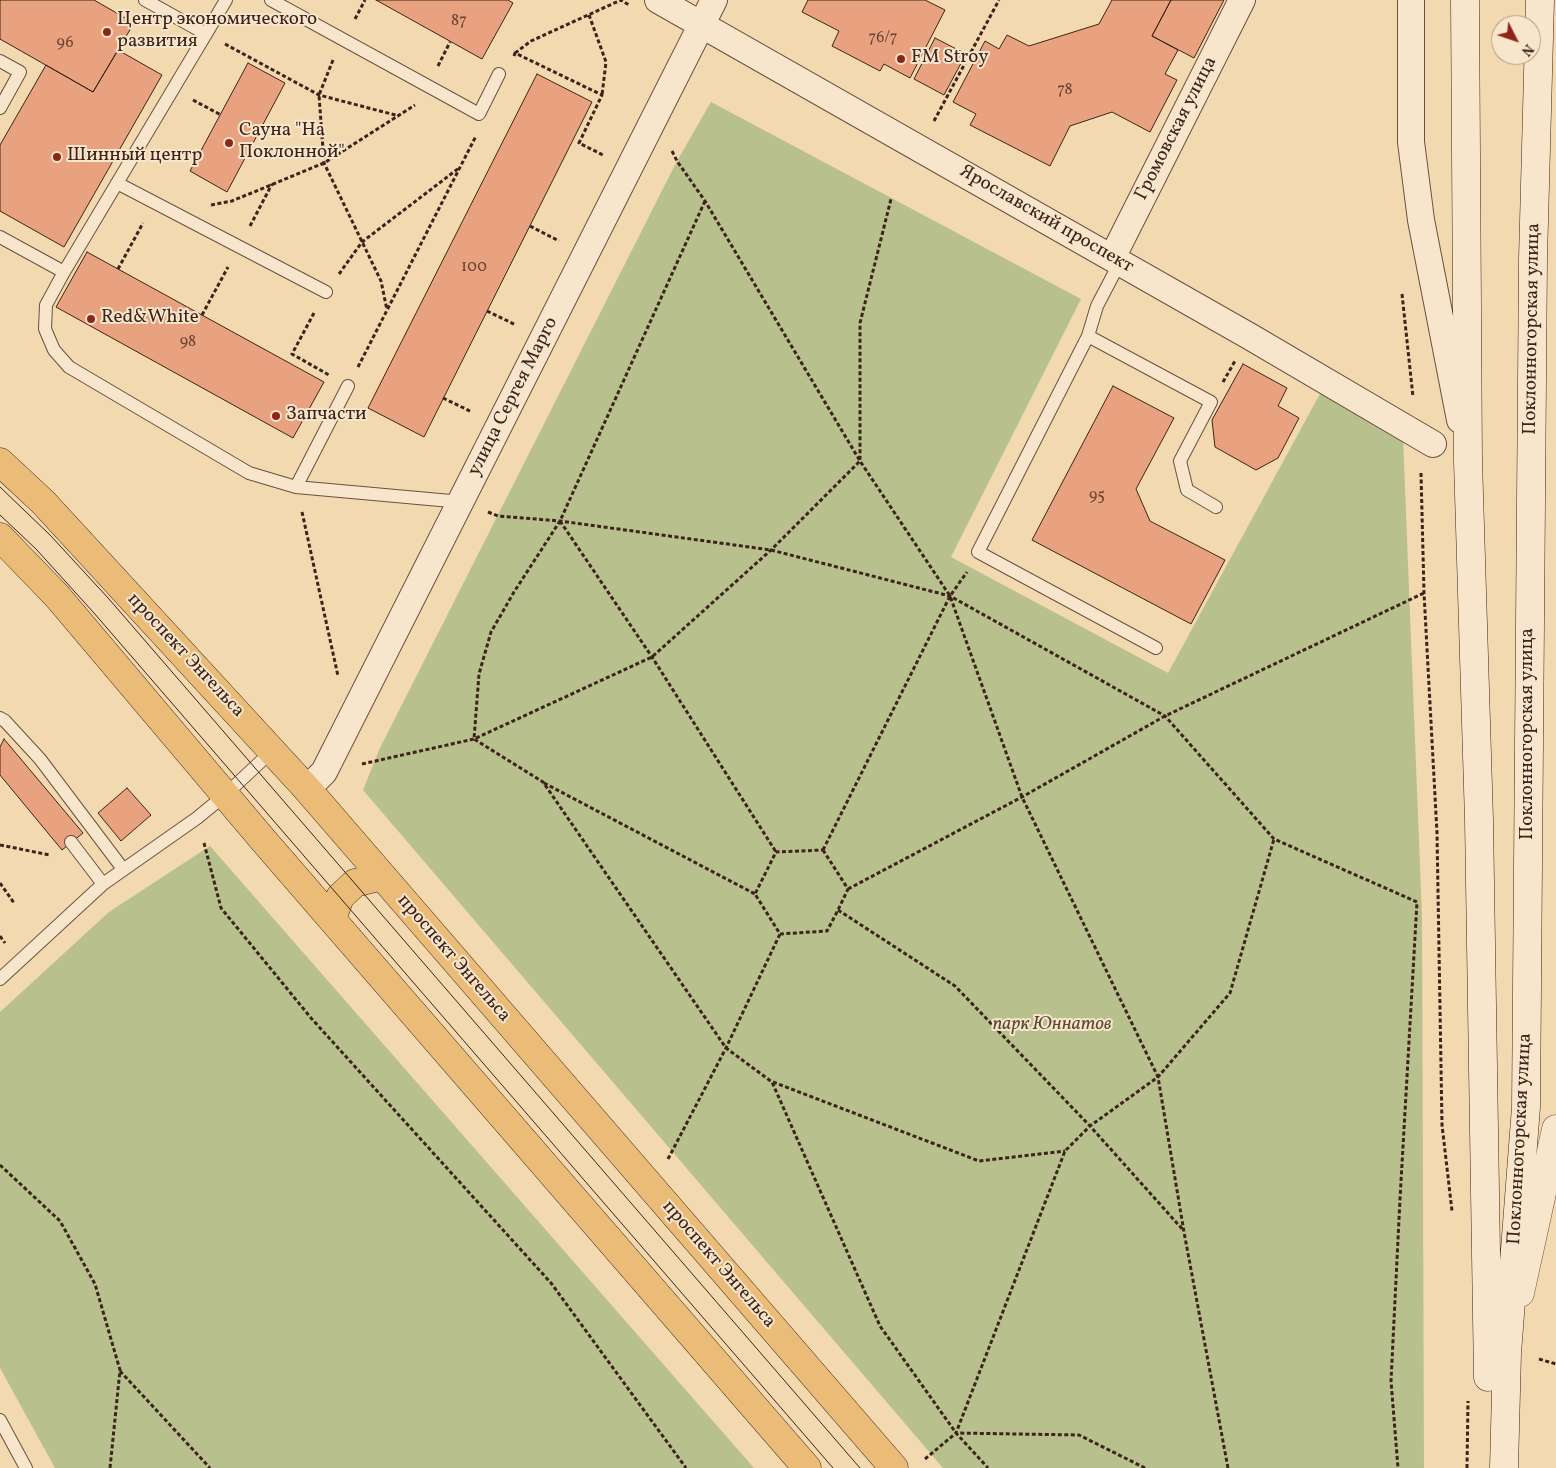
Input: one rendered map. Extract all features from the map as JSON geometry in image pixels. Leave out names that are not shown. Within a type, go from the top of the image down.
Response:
[{"type":"main road","name":"Поклонногорская улица","points":[[1464,0],[1468,461],[1479,830],[1489,1345],[1487,1468]]},
{"type":"main road","name":"Поклонногорская улица","points":[[1504,1468],[1507,1353],[1526,1107],[1533,279],[1540,0]]},
{"type":"main road","name":"проспект Энгельса","points":[[0,462],[49,509],[272,751],[316,780],[382,876],[894,1468]]},
{"type":"main road","points":[[0,537],[58,596],[225,795],[807,1468]]},
{"type":"main road","points":[[332,919],[340,897],[355,883],[382,876]]},
{"type":"main road","points":[[1507,1353],[1556,1129]]},
{"type":"street","name":"Ярославский проспект","points":[[658,0],[1116,260],[1433,444]]},
{"type":"street","name":"улица Сергея Марго","points":[[316,780],[462,502],[714,0]]},
{"type":"street","name":"Громовская улица","points":[[1116,260],[1242,0]]},
{"type":"street","points":[[1411,0],[1411,142],[1420,210],[1468,461]]},
{"type":"lane","points":[[145,0],[206,34]]},
{"type":"lane","points":[[226,0],[46,305],[45,330],[54,350],[69,367],[249,473],[296,486],[462,502]]},
{"type":"lane","points":[[271,0],[478,114],[499,74]]},
{"type":"lane","points":[[0,61],[20,72],[0,108]]},
{"type":"lane","points":[[117,183],[326,292]]},
{"type":"lane","points":[[0,237],[64,272]]},
{"type":"lane","points":[[1116,260],[1097,306],[1088,336],[978,552],[1156,648]]},
{"type":"lane","points":[[1088,336],[1211,402],[1180,461],[1187,490],[1216,507]]},
{"type":"lane","points":[[296,486],[348,386]]},
{"type":"lane","points":[[0,718],[40,759],[123,869]]},
{"type":"lane","points":[[0,979],[102,884],[197,818],[225,795],[272,751]]},
{"type":"lane","points":[[71,842],[102,884]]},
{"type":"lane","points":[[0,1420],[26,1468]]},
{"type":"path","points":[[499,74],[503,65],[531,41],[621,0],[629,5]]},
{"type":"path","points":[[920,148],[999,0]]},
{"type":"path","points":[[590,15],[606,62],[602,95],[579,143],[630,168]]},
{"type":"path","points":[[206,34],[319,95],[399,116]]},
{"type":"path","points":[[344,40],[329,65],[319,95],[324,163],[381,281],[387,310]]},
{"type":"path","points":[[513,60],[515,53]]},
{"type":"path","points":[[515,53],[602,95]]},
{"type":"path","points":[[175,213],[232,200],[324,163],[415,105],[428,86]]},
{"type":"path","points":[[173,89],[221,115]]},
{"type":"path","points":[[656,117],[677,161],[705,200],[860,461],[950,596],[1022,796],[1158,1077],[1184,1232],[1228,1468]]},
{"type":"path","points":[[460,168],[362,242],[326,292],[292,354],[348,386],[460,168],[477,134]]},
{"type":"path","points":[[202,315],[272,184]]},
{"type":"path","points":[[316,780],[474,739],[652,657],[771,550],[860,461],[860,322],[891,199]]},
{"type":"path","points":[[474,739],[479,674],[491,632],[514,592],[560,521],[705,200]]},
{"type":"path","points":[[118,269],[155,203]]},
{"type":"path","points":[[1401,288],[1414,405]]},
{"type":"path","points":[[1228,372],[1235,360]]},
{"type":"path","points":[[1421,468],[1424,594],[1437,833],[1442,1125],[1452,1212]]},
{"type":"path","points":[[296,486],[338,677]]},
{"type":"path","points":[[462,502],[498,516],[560,521],[771,550],[950,596],[1165,716],[1274,839],[1417,902],[1391,1381],[1398,1468]]},
{"type":"path","points":[[560,521],[652,657],[776,852]]},
{"type":"path","points":[[823,850],[950,596],[978,552]]},
{"type":"path","points":[[780,934],[826,931],[848,890],[1165,716],[1424,594]]},
{"type":"path","points":[[474,739],[543,782],[755,894],[780,934]]},
{"type":"path","points":[[543,782],[726,1048],[772,1082],[979,1161],[1065,1152]]},
{"type":"path","points":[[197,818],[220,908],[311,1018],[552,1283],[686,1468]]},
{"type":"path","points":[[925,1459],[956,1433],[1065,1152],[1090,1126],[1158,1077],[1230,993],[1274,839]]},
{"type":"path","points":[[0,845],[50,855]]},
{"type":"path","points":[[776,852],[823,850]]},
{"type":"path","points":[[823,850],[848,890]]},
{"type":"path","points":[[755,894],[776,852]]},
{"type":"path","points":[[0,882],[14,903]]},
{"type":"path","points":[[838,910],[955,986],[1090,1126],[1184,1232]]},
{"type":"path","points":[[666,1163],[726,1048],[780,934]]},
{"type":"path","points":[[772,1082],[880,1326],[956,1433],[988,1468]]},
{"type":"path","points":[[0,1165],[60,1221],[95,1284],[120,1370],[110,1468]]},
{"type":"path","points":[[1542,1360],[1556,1364]]},
{"type":"path","points":[[120,1370],[210,1468]]},
{"type":"path","points":[[1467,1468],[1468,1398]]},
{"type":"path","points":[[956,1433],[1079,1435],[1145,1468]]},
{"type":"green space","name":"парк Юннатов","points":[[711,102],[1081,299],[951,557],[1168,673],[1321,392],[1403,437],[1422,917],[1424,1468],[943,1468],[363,790],[380,748],[677,161]]},
{"type":"green space","points":[[210,846],[754,1468],[55,1468],[0,1368],[0,1012],[109,912]]},
{"type":"building","points":[[0,0],[94,0],[134,23],[93,92],[0,39]]},
{"type":"building","points":[[376,0],[508,0],[513,3],[482,59]]},
{"type":"building","points":[[808,0],[925,0],[945,10],[910,78],[884,64],[880,71],[832,46],[839,31],[802,12]]},
{"type":"building","points":[[1112,0],[1171,0],[1152,36],[1178,50],[1165,74],[1177,80],[1150,132],[1112,112],[1070,126],[1050,166],[970,125],[976,114],[953,102],[985,41],[999,49],[1007,35],[1029,46],[1099,24]]},
{"type":"building","points":[[1171,0],[1224,0],[1194,58],[1152,36]]},
{"type":"building","points":[[935,38],[966,54],[944,95],[914,79]]},
{"type":"building","name":"Шинный центр","points":[[118,50],[162,75],[64,247],[0,211],[0,145],[46,65],[93,92]]},
{"type":"building","name":"Сауна \"На Поклонной\"","points":[[248,63],[285,83],[227,192],[190,171]]},
{"type":"building","points":[[537,74],[592,102],[424,437],[368,408]]},
{"type":"building","points":[[87,252],[324,382],[293,438],[56,307]]},
{"type":"building","points":[[1243,364],[1287,388],[1278,406],[1299,418],[1278,458],[1256,470],[1215,447],[1212,420]]},
{"type":"building","points":[[1113,386],[1174,418],[1136,489],[1150,521],[1225,560],[1191,624],[1032,540]]},
{"type":"building","points":[[4,739],[83,833],[62,850],[0,775],[0,747]]},
{"type":"building","points":[[127,788],[151,815],[121,841],[98,813]]},
{"type":"tram line","points":[[0,487],[50,535],[109,599],[860,1468]]},
{"type":"tram line","points":[[0,515],[36,549],[94,613],[833,1468]]},
{"type":"place","name":"Центр экономического развития","points":[[107,32]]},
{"type":"place","name":"FM Stroy","points":[[901,59]]},
{"type":"place","name":"Сауна \"На Поклонной\"","points":[[229,143]]},
{"type":"place","name":"Шинный центр","points":[[57,157]]},
{"type":"place","name":"Red&White","points":[[91,319]]},
{"type":"place","name":"Запчасти","points":[[276,416]]}]
